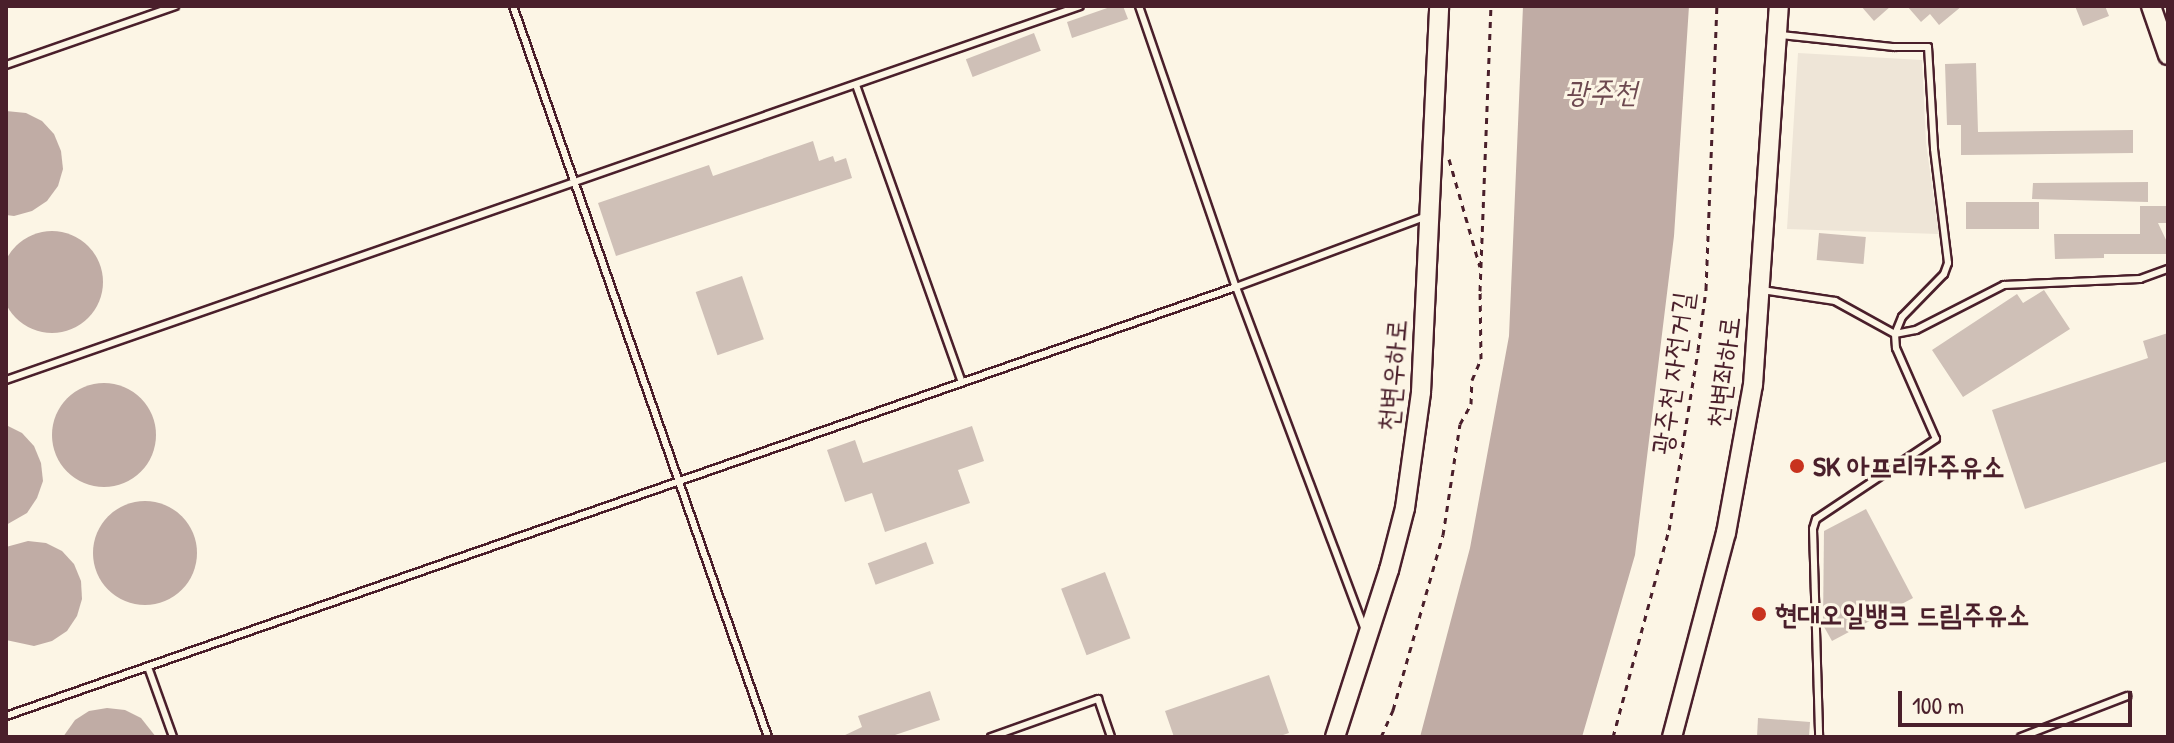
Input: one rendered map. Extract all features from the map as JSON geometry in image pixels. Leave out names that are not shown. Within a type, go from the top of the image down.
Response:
[{"type":"street","name":"천변우하로","points":[[1335,737],[1389,570],[1407,493],[1421,392],[1439,6]]},
{"type":"street","name":"천변좌하로","points":[[1672,737],[1726,533],[1753,385],[1779,6]]},
{"type":"street","points":[[2151,6],[2167,51]]},
{"type":"lane","points":[[6,65],[175,6]]},
{"type":"lane","points":[[513,6],[768,737]]},
{"type":"lane","points":[[6,380],[1080,6]]},
{"type":"lane","points":[[1139,6],[1236,287],[1368,639]]},
{"type":"lane","points":[[1777,35],[1894,47],[1928,47],[1934,149],[1948,263],[1944,274],[1902,317],[1895,334],[1896,348],[1936,439],[1816,519],[1812,601],[1819,737]]},
{"type":"lane","points":[[856,85],[962,382]]},
{"type":"lane","points":[[6,716],[1236,287],[1430,215]]},
{"type":"lane","points":[[1760,289],[1835,301],[1895,334],[1916,330],[2004,285],[2140,279],[2168,269]]},
{"type":"lane","points":[[148,667],[173,737]]},
{"type":"lane","points":[[2021,737],[2127,696]]},
{"type":"lane","points":[[991,737],[1098,699],[1111,737]]},
{"type":"path","points":[[1381,737],[1393,710],[1443,535],[1460,424],[1471,404],[1472,380],[1481,359],[1481,271],[1491,6]]},
{"type":"path","name":"광주천 자전거길","points":[[1613,737],[1669,530],[1698,350],[1706,289],[1717,6]]},
{"type":"path","points":[[1447,155],[1455,169],[1481,271]]},
{"type":"shaded area","points":[[1798,53],[1922,60],[1926,143],[1939,234],[1787,229]]},
{"type":"water","name":"광주천","points":[[1523,6],[1689,6],[1674,236],[1635,555],[1582,737],[1420,737],[1470,548],[1509,336]]},
{"type":"water","points":[[6,111],[26,113],[42,121],[54,134],[61,151],[63,169],[58,186],[47,201],[32,211],[14,216],[6,215]]},
{"type":"water","points":[[52,231],[72,235],[88,246],[99,262],[103,282],[99,302],[88,318],[72,329],[52,333],[32,329],[16,318],[5,302],[1,282],[5,262],[16,246],[32,235]]},
{"type":"water","points":[[104,383],[124,387],[141,398],[152,415],[156,435],[152,455],[141,472],[124,483],[104,487],[84,483],[67,472],[56,455],[52,435],[56,415],[67,398],[84,387]]},
{"type":"water","points":[[6,425],[22,433],[34,446],[41,463],[43,481],[27,513],[6,525]]},
{"type":"water","points":[[145,501],[165,505],[182,516],[193,533],[197,553],[193,573],[182,590],[165,601],[145,605],[125,601],[108,590],[97,573],[93,553],[97,533],[108,516],[125,505]]},
{"type":"water","points":[[28,541],[46,543],[62,551],[74,564],[81,581],[82,599],[77,616],[67,631],[52,641],[34,646],[6,640],[6,547]]},
{"type":"water","points":[[107,708],[125,710],[141,718],[156,737],[63,737],[75,720],[89,711]]},
{"type":"building","points":[[1113,6],[1123,6],[1128,19],[1072,38],[1067,22]]},
{"type":"building","points":[[1861,6],[1891,6],[1874,21]]},
{"type":"building","points":[[1907,6],[1962,6],[1939,25],[1930,14],[1921,22]]},
{"type":"building","points":[[2075,6],[2105,6],[2109,16],[2083,26]]},
{"type":"building","points":[[1034,33],[1041,51],[973,77],[966,59]]},
{"type":"building","points":[[1976,63],[1978,132],[2133,130],[2133,153],[1961,155],[1961,125],[1947,125],[1945,64]]},
{"type":"building","points":[[813,141],[819,161],[833,156],[835,162],[846,158],[852,178],[616,256],[598,203],[709,165],[713,176]]},
{"type":"building","points":[[2148,182],[2148,202],[2032,199],[2033,183]]},
{"type":"building","points":[[1966,202],[2039,202],[2039,229],[1966,229]]},
{"type":"building","points":[[2140,206],[2168,206],[2168,223],[2158,223],[2168,244],[2168,254],[2104,254],[2104,258],[2055,259],[2054,234],[2140,234]]},
{"type":"building","points":[[1819,233],[1866,237],[1863,264],[1817,260]]},
{"type":"building","points":[[742,276],[764,339],[717,355],[696,292]]},
{"type":"building","points":[[2044,290],[2070,329],[1963,397],[1932,350],[2017,294],[2023,303]]},
{"type":"building","points":[[2168,333],[2168,461],[2025,509],[1992,410],[2148,358],[2143,341]]},
{"type":"building","points":[[972,426],[984,461],[958,470],[970,503],[885,532],[872,493],[845,502],[827,450],[855,440],[863,463]]},
{"type":"building","points":[[1866,509],[1913,598],[1832,641],[1823,625],[1824,531]]},
{"type":"building","points":[[926,542],[934,564],[876,585],[868,563]]},
{"type":"building","points":[[1105,572],[1130,638],[1087,655],[1061,589]]},
{"type":"building","points":[[1269,675],[1289,733],[1277,737],[1174,737],[1165,711]]},
{"type":"building","points":[[930,691],[940,720],[889,737],[841,737],[862,727],[858,716]]},
{"type":"building","points":[[1758,718],[1810,722],[1809,737],[1757,737]]},
{"type":"place","name":"SK 아프리카주유소","points":[[1797,466]]},
{"type":"place","name":"현대오일뱅크 드림주유소","points":[[1759,614]]}]
